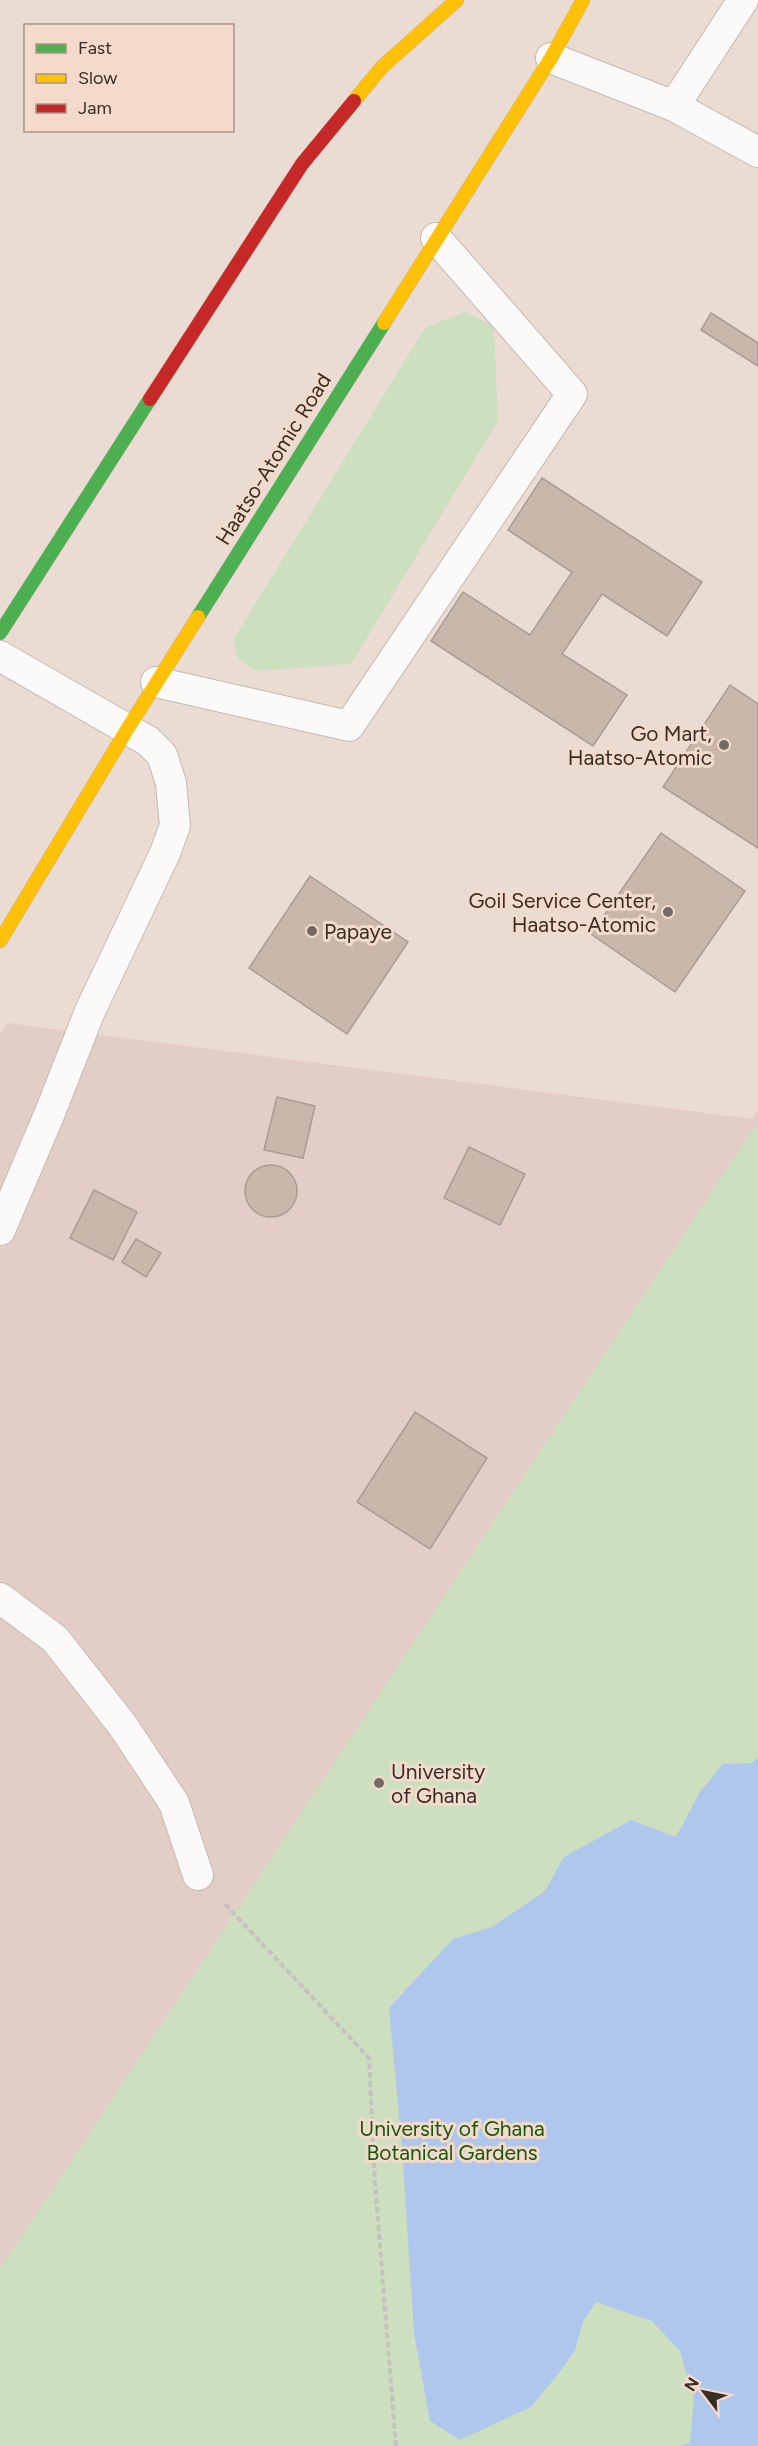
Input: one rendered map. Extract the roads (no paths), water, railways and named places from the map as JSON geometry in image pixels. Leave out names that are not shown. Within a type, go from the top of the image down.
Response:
[{"type":"main road","points":[[0,633],[302,164],[382,67],[457,0]]},
{"type":"main road","name":"Haatso-Atomic Road","points":[[0,941],[156,682],[551,58],[583,0]]},
{"type":"lane","points":[[674,106],[743,0]]},
{"type":"lane","points":[[551,58],[674,106],[758,152]]},
{"type":"lane","points":[[156,682],[350,726],[573,394],[436,238]]},
{"type":"lane","points":[[0,656],[128,728],[148,741],[162,754],[171,783],[175,826],[165,853],[90,1011],[0,1230]]},
{"type":"lane","points":[[0,1598],[55,1639],[123,1726],[174,1803],[198,1875]]},
{"type":"water","points":[[758,1758],[758,2446],[681,2446],[690,2443],[694,2400],[680,2351],[652,2321],[596,2302],[583,2322],[575,2350],[531,2407],[460,2440],[430,2421],[414,2333],[402,2146],[389,2008],[453,1939],[492,1927],[545,1891],[564,1857],[631,1820],[676,1837],[700,1792],[723,1764],[751,1763]]},
{"type":"place","name":"Go Mart, Haatso-Atomic","points":[[724,745]]},
{"type":"place","name":"Goil Service Center, Haatso-Atomic","points":[[668,912]]},
{"type":"place","name":"Papaye","points":[[312,931]]},
{"type":"place","name":"University of Ghana","points":[[379,1783]]},
{"type":"park label","name":"University of Ghana Botanical Gardens","points":[[452,2140]]}]
